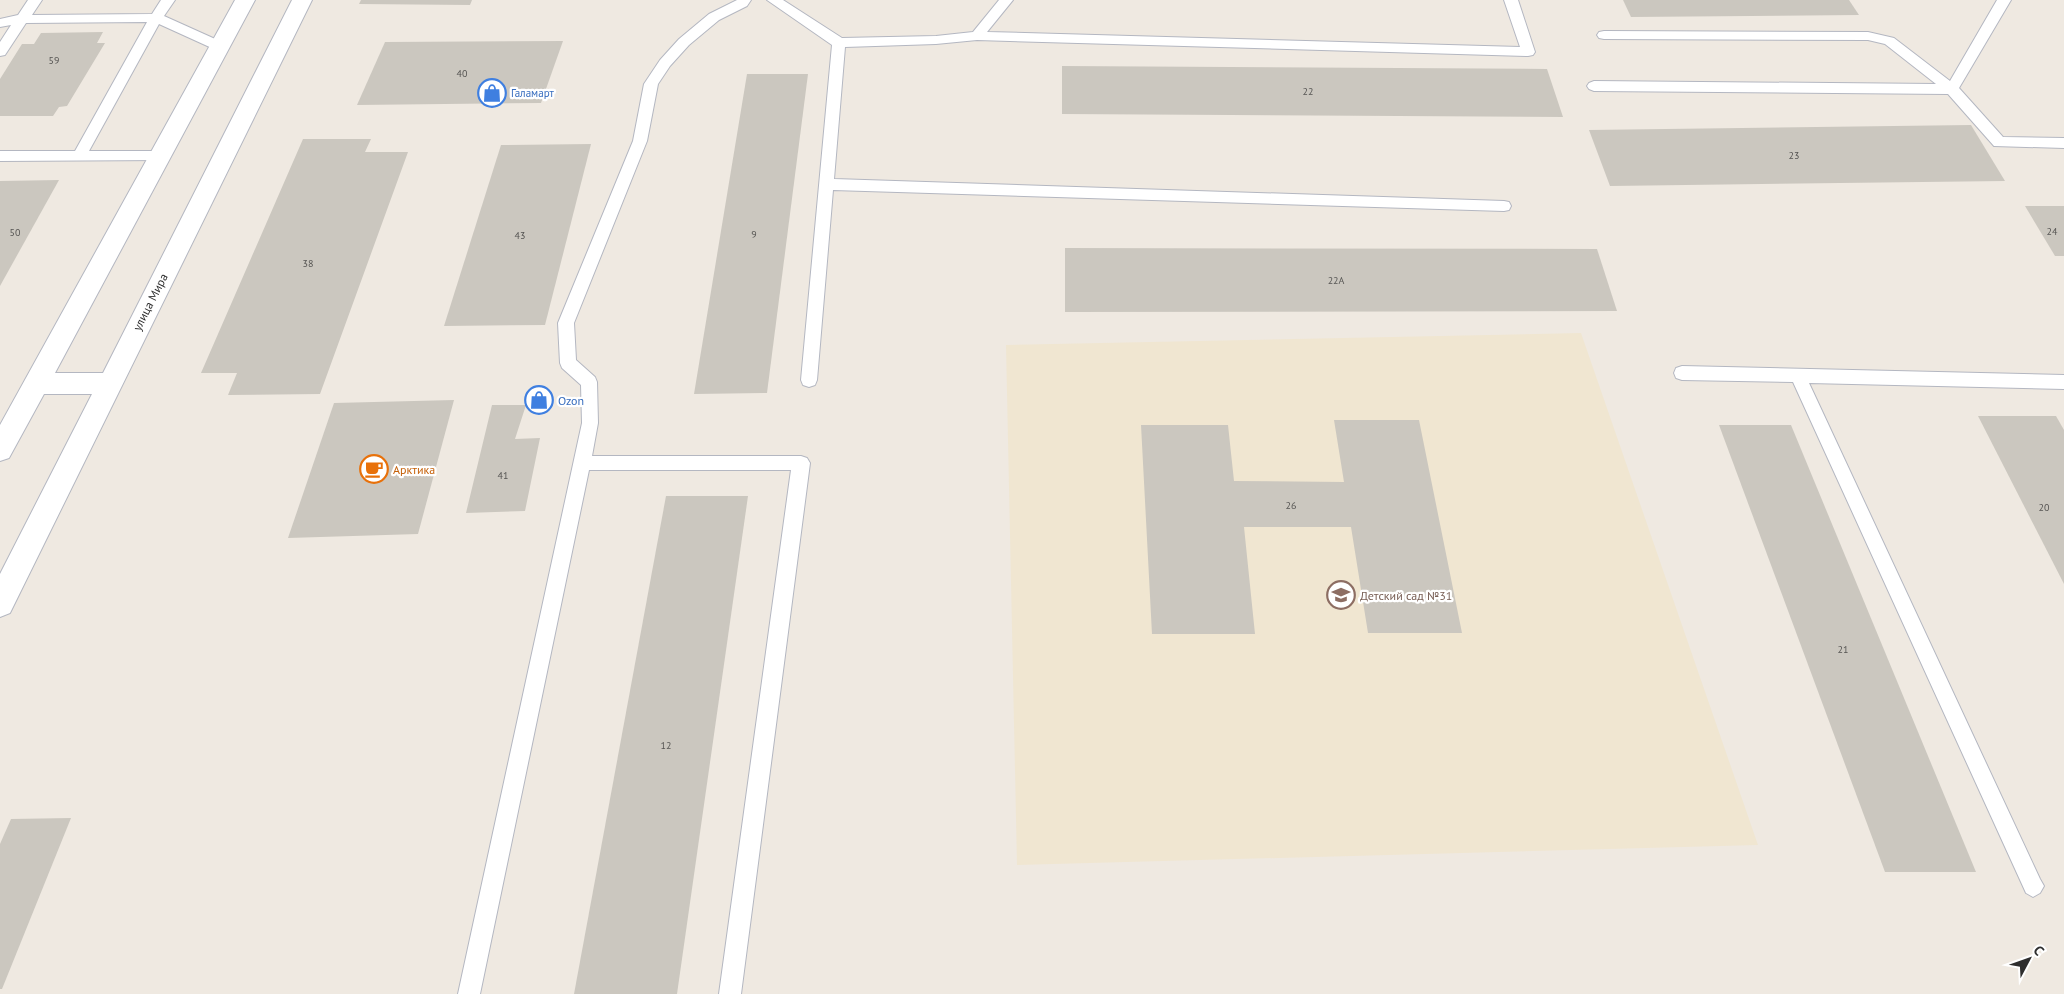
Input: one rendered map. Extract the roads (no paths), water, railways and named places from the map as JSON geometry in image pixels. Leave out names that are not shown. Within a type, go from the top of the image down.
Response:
[{"type":"street","points":[[0,450],[245,0]]},
{"type":"street","name":"улица Мира","points":[[0,604],[302,0]]},
{"type":"street","points":[[36,384],[109,383]]},
{"type":"lane","points":[[0,52],[35,0]]},
{"type":"lane","points":[[79,156],[156,18],[168,0]]},
{"type":"lane","points":[[469,994],[590,423],[589,382],[568,363],[566,323],[640,141],[651,84],[665,62],[684,42],[714,18],[742,3],[744,0]]},
{"type":"lane","points":[[774,0],[839,43],[936,40],[977,36],[1528,52],[1511,0]]},
{"type":"lane","points":[[977,36],[1006,0]]},
{"type":"lane","points":[[1952,89],[2004,0]]},
{"type":"lane","points":[[0,22],[21,19],[156,18],[219,46]]},
{"type":"lane","points":[[1604,35],[1868,36],[1889,41],[1952,89],[1999,142],[2064,143]]},
{"type":"lane","points":[[809,380],[839,43]]},
{"type":"lane","points":[[1594,86],[1952,89]]},
{"type":"lane","points":[[0,156],[160,156]]},
{"type":"lane","points":[[826,184],[1504,206]]},
{"type":"lane","points":[[1682,373],[2063,385]]},
{"type":"lane","points":[[1798,376],[2033,886]]},
{"type":"lane","points":[[580,463],[801,463],[730,994]]},
{"type":"place","name":"Галамарт","points":[[492,93]]},
{"type":"place","name":"Ozon","points":[[539,400]]},
{"type":"place","name":"Арктика","points":[[374,469]]},
{"type":"place","name":"Детский сад №31","points":[[1341,595]]}]
